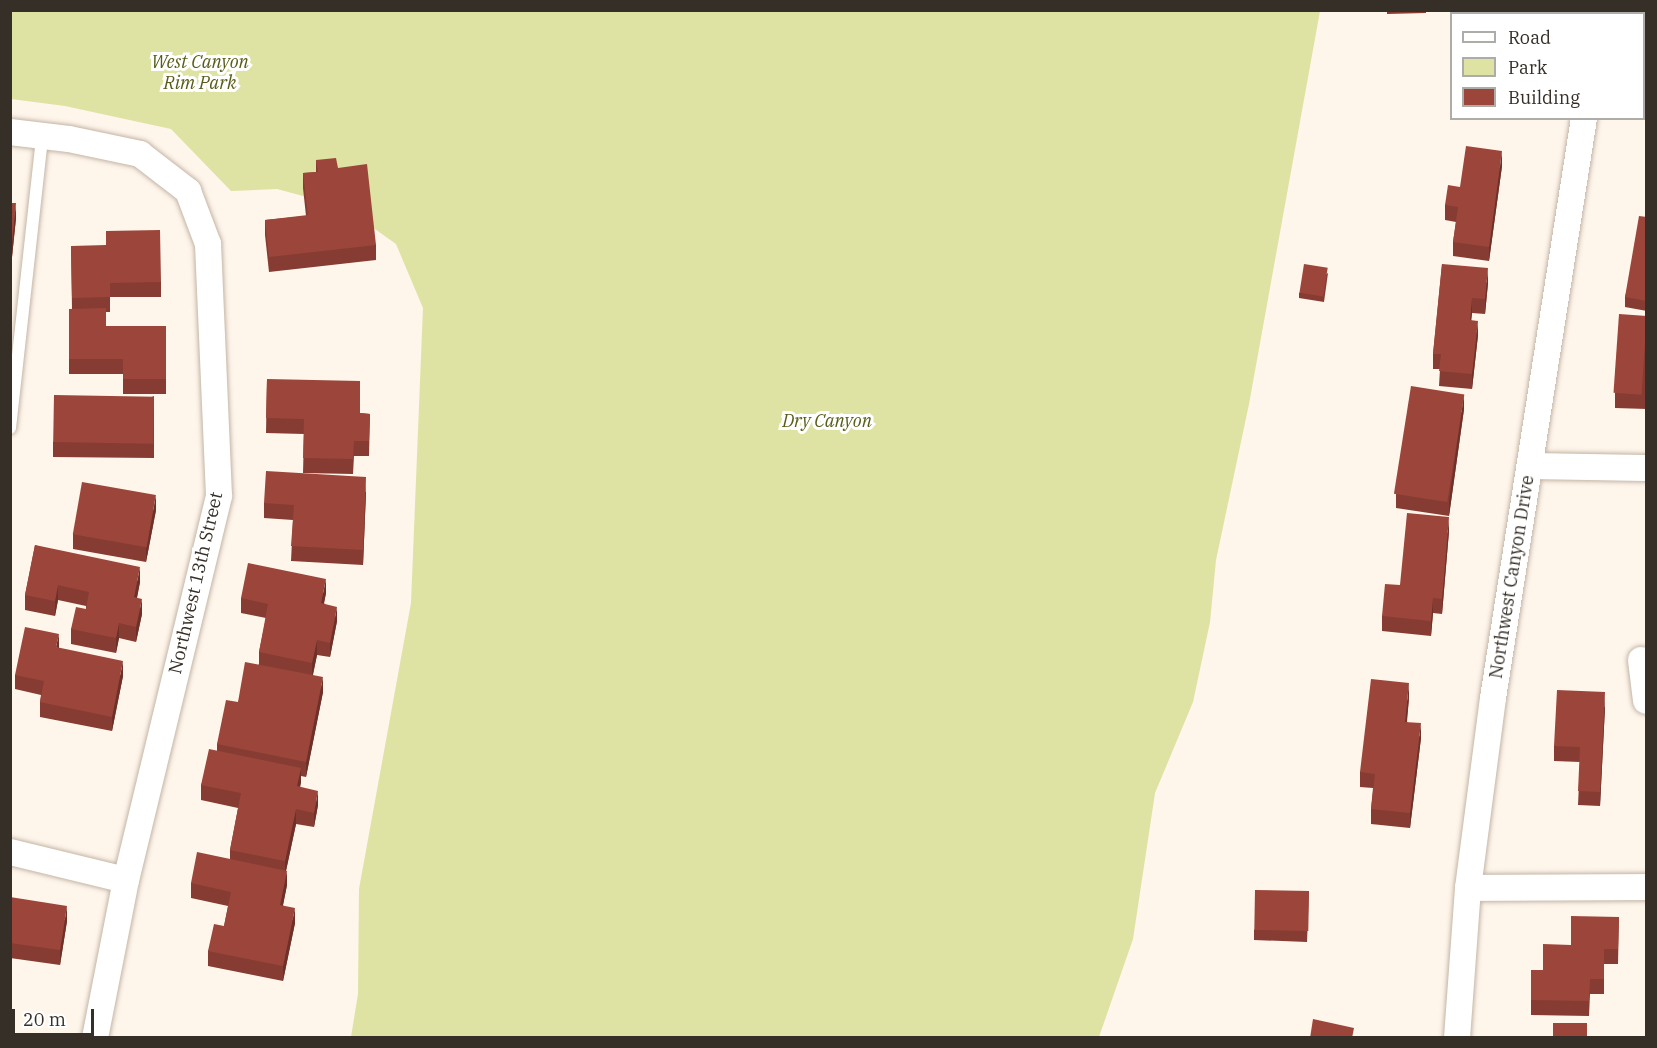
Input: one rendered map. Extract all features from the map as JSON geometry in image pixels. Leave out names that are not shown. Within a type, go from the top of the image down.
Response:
[{"type":"street","name":"Northwest Canyon Drive","points":[[1457,1038],[1468,888],[1584,120]]},
{"type":"street","name":"Northwest 13th Street","points":[[10,132],[140,154],[188,191],[208,244],[219,496],[126,880],[97,1028]]},
{"type":"street","points":[[1530,466],[1647,468]]},
{"type":"street","points":[[1641,660],[1647,701]]},
{"type":"street","points":[[10,852],[126,880]]},
{"type":"street","points":[[1468,888],[1647,887]]},
{"type":"lane","points":[[10,428],[42,136]]},
{"type":"green space","name":"Dry Canyon","points":[[11,11],[1320,11],[1249,404],[1216,560],[1210,622],[1193,702],[1155,793],[1133,939],[1099,1037],[351,1037],[358,994],[359,889],[411,603],[423,308],[396,244],[344,207],[277,189],[231,191],[171,129],[65,106],[11,99]]},
{"type":"building","points":[[1466,146],[1502,151],[1489,247],[1453,242],[1458,207],[1445,205],[1448,185],[1460,187]]},
{"type":"building","points":[[336,158],[338,168],[367,164],[376,245],[269,257],[265,220],[308,215],[303,173],[318,172],[316,160]]},
{"type":"building","points":[[10,203],[16,203],[12,242],[10,242]]},
{"type":"building","points":[[1639,216],[1647,217],[1647,301],[1625,297]]},
{"type":"building","points":[[160,230],[161,282],[110,283],[110,297],[72,298],[71,246],[106,245],[106,231]]},
{"type":"building","points":[[1304,264],[1328,268],[1323,296],[1299,293]]},
{"type":"building","points":[[1442,264],[1488,268],[1485,299],[1472,298],[1470,320],[1478,321],[1472,374],[1439,371],[1441,354],[1433,354]]},
{"type":"building","points":[[106,308],[106,326],[166,326],[166,379],[123,379],[123,359],[69,359],[69,309]]},
{"type":"building","points":[[1619,314],[1646,316],[1641,395],[1613,393]]},
{"type":"building","points":[[267,379],[360,381],[360,413],[370,414],[369,441],[354,441],[353,459],[303,458],[304,419],[266,418]]},
{"type":"building","points":[[1411,386],[1464,394],[1447,502],[1394,494]]},
{"type":"building","points":[[54,395],[154,397],[153,444],[53,442]]},
{"type":"building","points":[[266,471],[366,477],[363,550],[291,546],[294,505],[264,503]]},
{"type":"building","points":[[82,482],[156,495],[147,547],[73,534]]},
{"type":"building","points":[[1407,513],[1449,517],[1442,599],[1433,598],[1431,621],[1382,616],[1385,584],[1400,585]]},
{"type":"building","points":[[35,545],[140,567],[134,597],[142,599],[136,627],[119,623],[116,638],[71,629],[76,607],[86,609],[89,592],[58,585],[55,601],[25,595]]},
{"type":"building","points":[[248,563],[326,579],[321,603],[337,607],[330,643],[317,640],[312,663],[259,652],[268,604],[241,598]]},
{"type":"building","points":[[25,627],[59,634],[56,647],[123,661],[112,717],[40,702],[44,681],[15,675]]},
{"type":"building","points":[[245,662],[323,677],[306,762],[217,744],[226,700],[238,702]]},
{"type":"building","points":[[1371,679],[1409,683],[1405,722],[1421,723],[1410,813],[1371,809],[1375,774],[1360,772]]},
{"type":"building","points":[[1557,690],[1605,692],[1600,792],[1578,791],[1580,747],[1554,746]]},
{"type":"building","points":[[209,749],[301,768],[297,786],[318,791],[314,813],[296,809],[285,861],[230,850],[241,793],[201,785]]},
{"type":"building","points":[[197,852],[287,871],[280,905],[295,908],[283,966],[208,951],[214,924],[224,926],[231,892],[191,883]]},
{"type":"building","points":[[1255,890],[1309,891],[1308,931],[1254,930]]},
{"type":"building","points":[[10,897],[67,906],[60,950],[10,943]]},
{"type":"building","points":[[1571,916],[1619,917],[1618,949],[1604,949],[1604,979],[1590,979],[1589,1001],[1531,1000],[1531,970],[1543,970],[1543,944],[1571,945]]},
{"type":"building","points":[[1313,1019],[1354,1028],[1352,1038],[1310,1038]]},
{"type":"building","points":[[1553,1023],[1587,1023],[1587,1038],[1553,1038]]},
{"type":"park label","name":"West Canyon Rim Park","points":[[200,73]]}]
